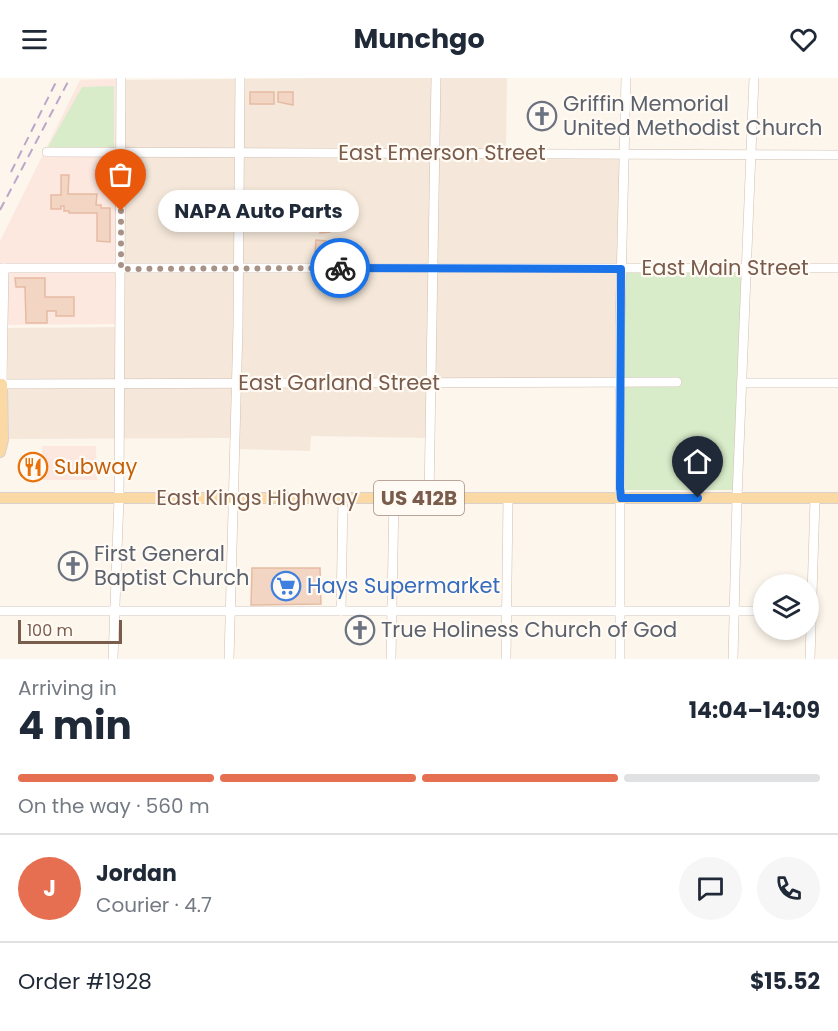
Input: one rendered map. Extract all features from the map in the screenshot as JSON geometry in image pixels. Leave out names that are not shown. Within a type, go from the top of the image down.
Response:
[{"type":"main road","points":[[0,452],[3,440],[1,384]]},
{"type":"main road","points":[[0,491],[13,498]]},
{"type":"main road","name":"East Kings Highway","points":[[0,498],[838,498]]},
{"type":"street","points":[[113,659],[119,498],[121,78]]},
{"type":"street","points":[[229,659],[240,78]]},
{"type":"street","points":[[429,498],[436,78]]},
{"type":"street","points":[[620,659],[621,269],[626,78]]},
{"type":"street","points":[[734,659],[737,498],[754,78]]},
{"type":"street","name":"East Emerson Street","points":[[46,152],[838,155]]},
{"type":"street","points":[[1,384],[2,268]]},
{"type":"street","name":"East Main Street","points":[[2,268],[838,268]]},
{"type":"street","name":"East Garland Street","points":[[1,384],[677,382]]},
{"type":"street","points":[[742,383],[838,383]]},
{"type":"street","points":[[341,611],[343,498]]},
{"type":"street","points":[[391,659],[394,498]]},
{"type":"street","points":[[506,659],[508,498]]},
{"type":"street","points":[[812,574],[815,499]]},
{"type":"street","points":[[0,611],[753,610]]},
{"type":"street","points":[[810,640],[810,659]]},
{"type":"shaded area","points":[[507,78],[506,150],[623,156],[618,380],[430,380],[429,438],[311,436],[310,451],[237,449],[237,438],[7,439],[8,328],[122,327],[123,80]]},
{"type":"shaded area","points":[[117,79],[116,324],[2,325],[0,381],[0,241],[80,80]]},
{"type":"shaded area","points":[[42,446],[96,446],[97,480],[42,480]]},
{"type":"green space","points":[[114,86],[114,147],[48,147],[82,87]]},
{"type":"green space","points":[[742,271],[735,490],[623,490],[625,273]]},
{"type":"building","points":[[250,92],[274,92],[274,104],[250,104]]},
{"type":"building","points":[[278,92],[293,92],[293,105],[278,102]]},
{"type":"building","points":[[61,175],[69,175],[68,194],[97,194],[96,205],[101,205],[101,208],[110,208],[110,242],[97,241],[97,213],[69,213],[69,211],[64,211],[64,206],[61,206],[61,209],[51,209],[51,195],[61,195]]},
{"type":"building","points":[[320,219],[329,219],[330,232],[320,233]]},
{"type":"building","points":[[316,240],[326,241],[325,253],[315,253]]},
{"type":"building","points":[[343,240],[343,254],[334,254],[334,241]]},
{"type":"building","points":[[15,278],[45,278],[45,297],[74,297],[74,316],[56,316],[56,311],[47,311],[47,323],[26,323],[25,287],[16,287]]},
{"type":"building","name":"Subway","points":[[25,457],[42,458],[42,477],[24,477]]},
{"type":"building","name":"Hays Supermarket","points":[[252,568],[320,568],[321,604],[251,605]]},
{"type":"railway","points":[[11,172],[58,78]]},
{"type":"railway","points":[[0,210],[70,78]]},
{"type":"way so far","points":[[121,211],[121,269],[340,268]]},
{"type":"place","name":"Griffin Memorial United Methodist Church","points":[[542,116]]},
{"type":"place","name":"NAPA Auto Parts","points":[[121,211]]},
{"type":"place","name":"Subway","points":[[33,467]]},
{"type":"place","name":"First General Baptist Church","points":[[73,566]]},
{"type":"place","name":"Hays Supermarket","points":[[286,586]]},
{"type":"place","name":"True Holiness Church of God","points":[[360,630]]},
{"type":"route","points":[[340,268],[621,269],[621,498],[698,498]]}]
